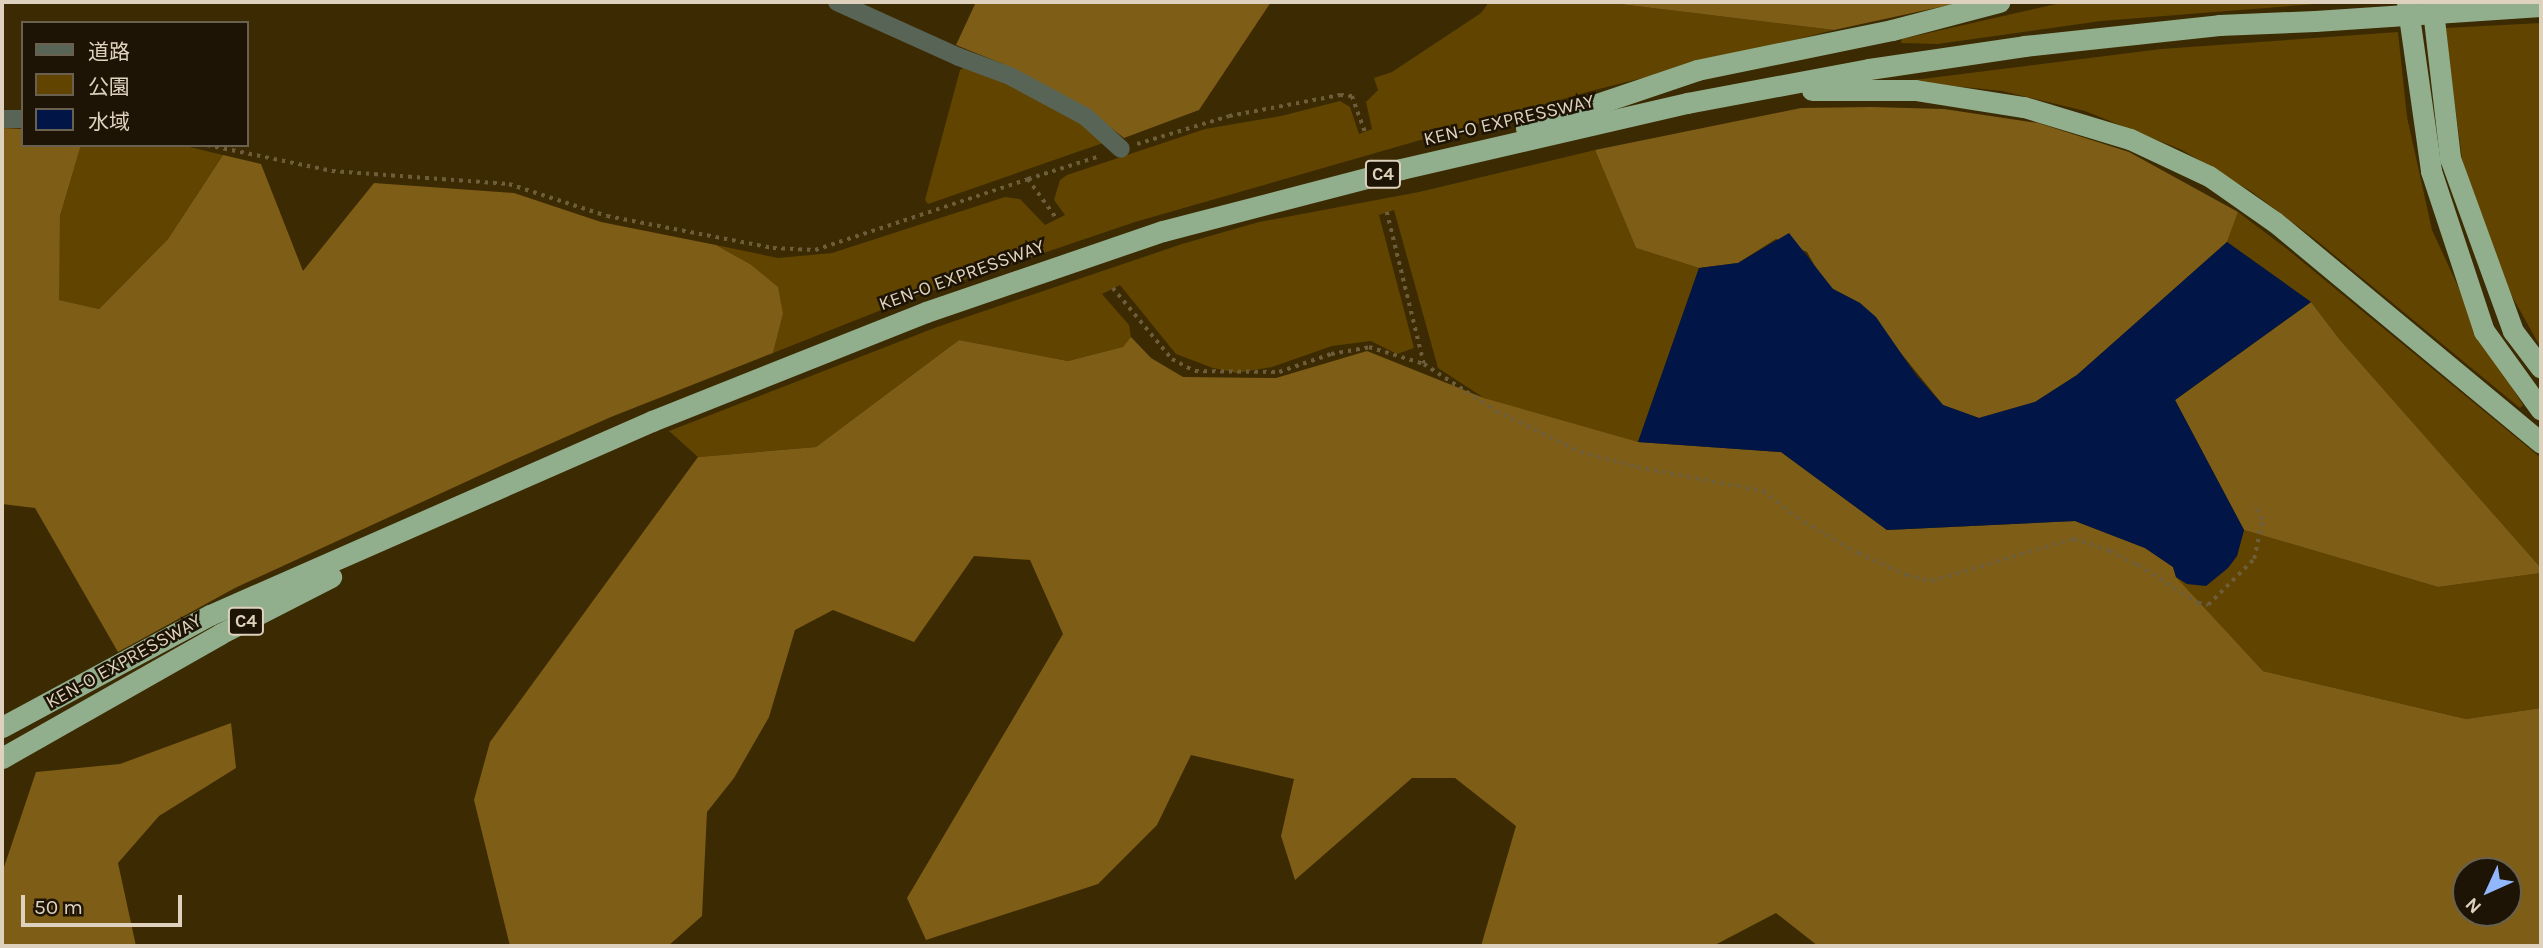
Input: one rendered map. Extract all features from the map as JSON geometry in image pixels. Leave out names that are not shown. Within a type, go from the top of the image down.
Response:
[{"type":"highway","points":[[1401,169],[1697,71],[1892,30],[1999,2]]},
{"type":"highway","points":[[2407,2],[2435,183],[2484,331],[2541,410]]},
{"type":"highway","points":[[2432,2],[2450,158],[2513,331],[2541,368]]},
{"type":"highway","name":"KEN-O EXPRESSWAY","points":[[2,727],[210,615],[652,421],[926,312],[1163,231],[1401,169],[1688,103],[1869,69],[2024,47],[2219,25],[2541,6]]},
{"type":"highway","points":[[1688,103],[1813,90],[1915,90],[2024,107],[2130,139],[2209,176],[2275,222],[2541,443]]},
{"type":"highway","name":"KEN-O EXPRESSWAY","points":[[2,758],[220,634],[495,492]]},
{"type":"street","points":[[837,2],[959,57],[1010,76],[1086,117],[1121,149]]},
{"type":"street","points":[[2,118],[21,119]]},
{"type":"path","points":[[217,147],[332,171],[509,184],[607,216],[774,248],[815,250],[1229,116],[1340,95],[1352,96],[1364,132]]},
{"type":"path","points":[[1028,179],[1057,219]]},
{"type":"path","points":[[1387,212],[1424,364]]},
{"type":"path","points":[[1113,288],[1172,359],[1195,371],[1279,372],[1331,354],[1369,347],[1424,364],[1496,411],[1581,452],[1637,467],[1763,491],[1804,522],[1858,553],[1907,575],[1931,581],[2074,539],[2110,551],[2138,565],[2198,603],[2208,605],[2254,559],[2263,520],[2254,504]]},
{"type":"green space","points":[[1489,2],[1603,2],[1834,30],[1591,91],[1135,222],[914,297],[773,353],[783,314],[750,264],[716,245],[778,258],[832,253],[1005,197],[1020,199],[1045,225],[1065,215],[1054,200],[1060,180],[1067,175],[1205,129],[1281,116],[1340,101],[1350,107],[1359,134],[1372,129],[1366,102],[1378,90],[1374,78],[1392,72],[1481,13]]},
{"type":"green space","points":[[2065,2],[2340,2],[2101,21],[1938,44],[1901,43],[1902,39]]},
{"type":"green space","points":[[2541,23],[2541,348],[2509,291],[2483,230],[2462,159],[2445,28]]},
{"type":"green space","points":[[2398,32],[2407,117],[2432,230],[2484,343],[2523,405],[2520,408],[2316,240],[2252,192],[2182,150],[2085,111],[2002,91],[1906,81],[2161,49]]},
{"type":"green space","points":[[965,67],[1013,83],[1083,123],[1106,142],[928,204],[925,200],[960,70]]},
{"type":"green space","points":[[80,147],[189,147],[223,155],[168,239],[99,309],[58,300],[60,216]]},
{"type":"green space","points":[[1595,150],[1636,248],[1699,268],[1637,445],[1484,398],[1438,368],[1394,210],[1379,215],[1414,348],[1397,354],[1371,341],[1332,346],[1272,367],[1237,373],[1213,368],[1176,354],[1120,285],[1102,294],[1129,325],[1131,337],[1124,347],[1068,361],[959,340],[816,447],[698,457],[669,431],[937,327],[1182,244],[1259,222],[1419,192]]},
{"type":"green space","points":[[2238,212],[2287,249],[2541,458],[2541,568],[2340,340],[2311,302],[2227,242]]},
{"type":"green space","points":[[2244,530],[2438,587],[2541,573],[2541,708],[2466,719],[2263,671],[2176,577],[2187,584],[2237,556]]},
{"type":"shaded area","points":[[976,2],[1271,2],[1199,110],[1124,138],[1087,109],[1003,64],[956,45]]},
{"type":"shaded area","points":[[1603,2],[1963,2],[1834,30]]},
{"type":"shaded area","points":[[1801,108],[1944,109],[2038,123],[2129,152],[2238,212],[2227,242],[2077,375],[2035,402],[1979,418],[1943,405],[1860,303],[1833,289],[1821,277],[1807,252],[1776,239],[1738,263],[1699,268],[1636,248],[1595,150]]},
{"type":"shaded area","points":[[2,128],[21,129],[21,147],[80,147],[60,216],[59,300],[99,309],[168,239],[223,155],[261,164],[303,271],[374,183],[514,193],[601,222],[716,245],[750,264],[778,287],[783,314],[773,353],[611,417],[509,462],[235,588],[118,652],[35,508],[2,504]]},
{"type":"shaded area","points":[[2311,302],[2340,340],[2541,568],[2541,573],[2438,587],[2244,530],[2175,400]]},
{"type":"shaded area","points":[[1131,337],[1151,358],[1183,377],[1276,378],[1367,351],[1484,398],[1638,442],[1781,452],[1887,530],[2075,521],[2145,548],[2173,567],[2176,577],[2263,671],[2466,719],[2541,708],[2541,946],[1818,946],[1776,913],[1713,946],[1481,946],[1516,826],[1455,778],[1412,778],[1295,880],[1281,836],[1294,779],[1191,755],[1157,825],[1098,884],[926,940],[907,898],[1063,634],[1030,560],[974,556],[914,642],[833,610],[795,630],[769,717],[734,778],[707,812],[702,916],[668,946],[510,946],[474,800],[490,742],[698,457],[816,447],[959,340],[1068,361],[1123,347]]},
{"type":"shaded area","points":[[231,723],[236,768],[159,816],[118,863],[136,946],[2,946],[2,873],[36,772],[120,764]]},
{"type":"water","points":[[1789,233],[1833,289],[1860,303],[1876,317],[1916,375],[1943,405],[1979,418],[2035,402],[2077,375],[2227,242],[2311,302],[2175,400],[2244,530],[2237,556],[2228,568],[2206,586],[2187,584],[2176,577],[2173,567],[2145,548],[2075,521],[1887,530],[1781,452],[1638,442],[1699,268],[1738,263]]}]
